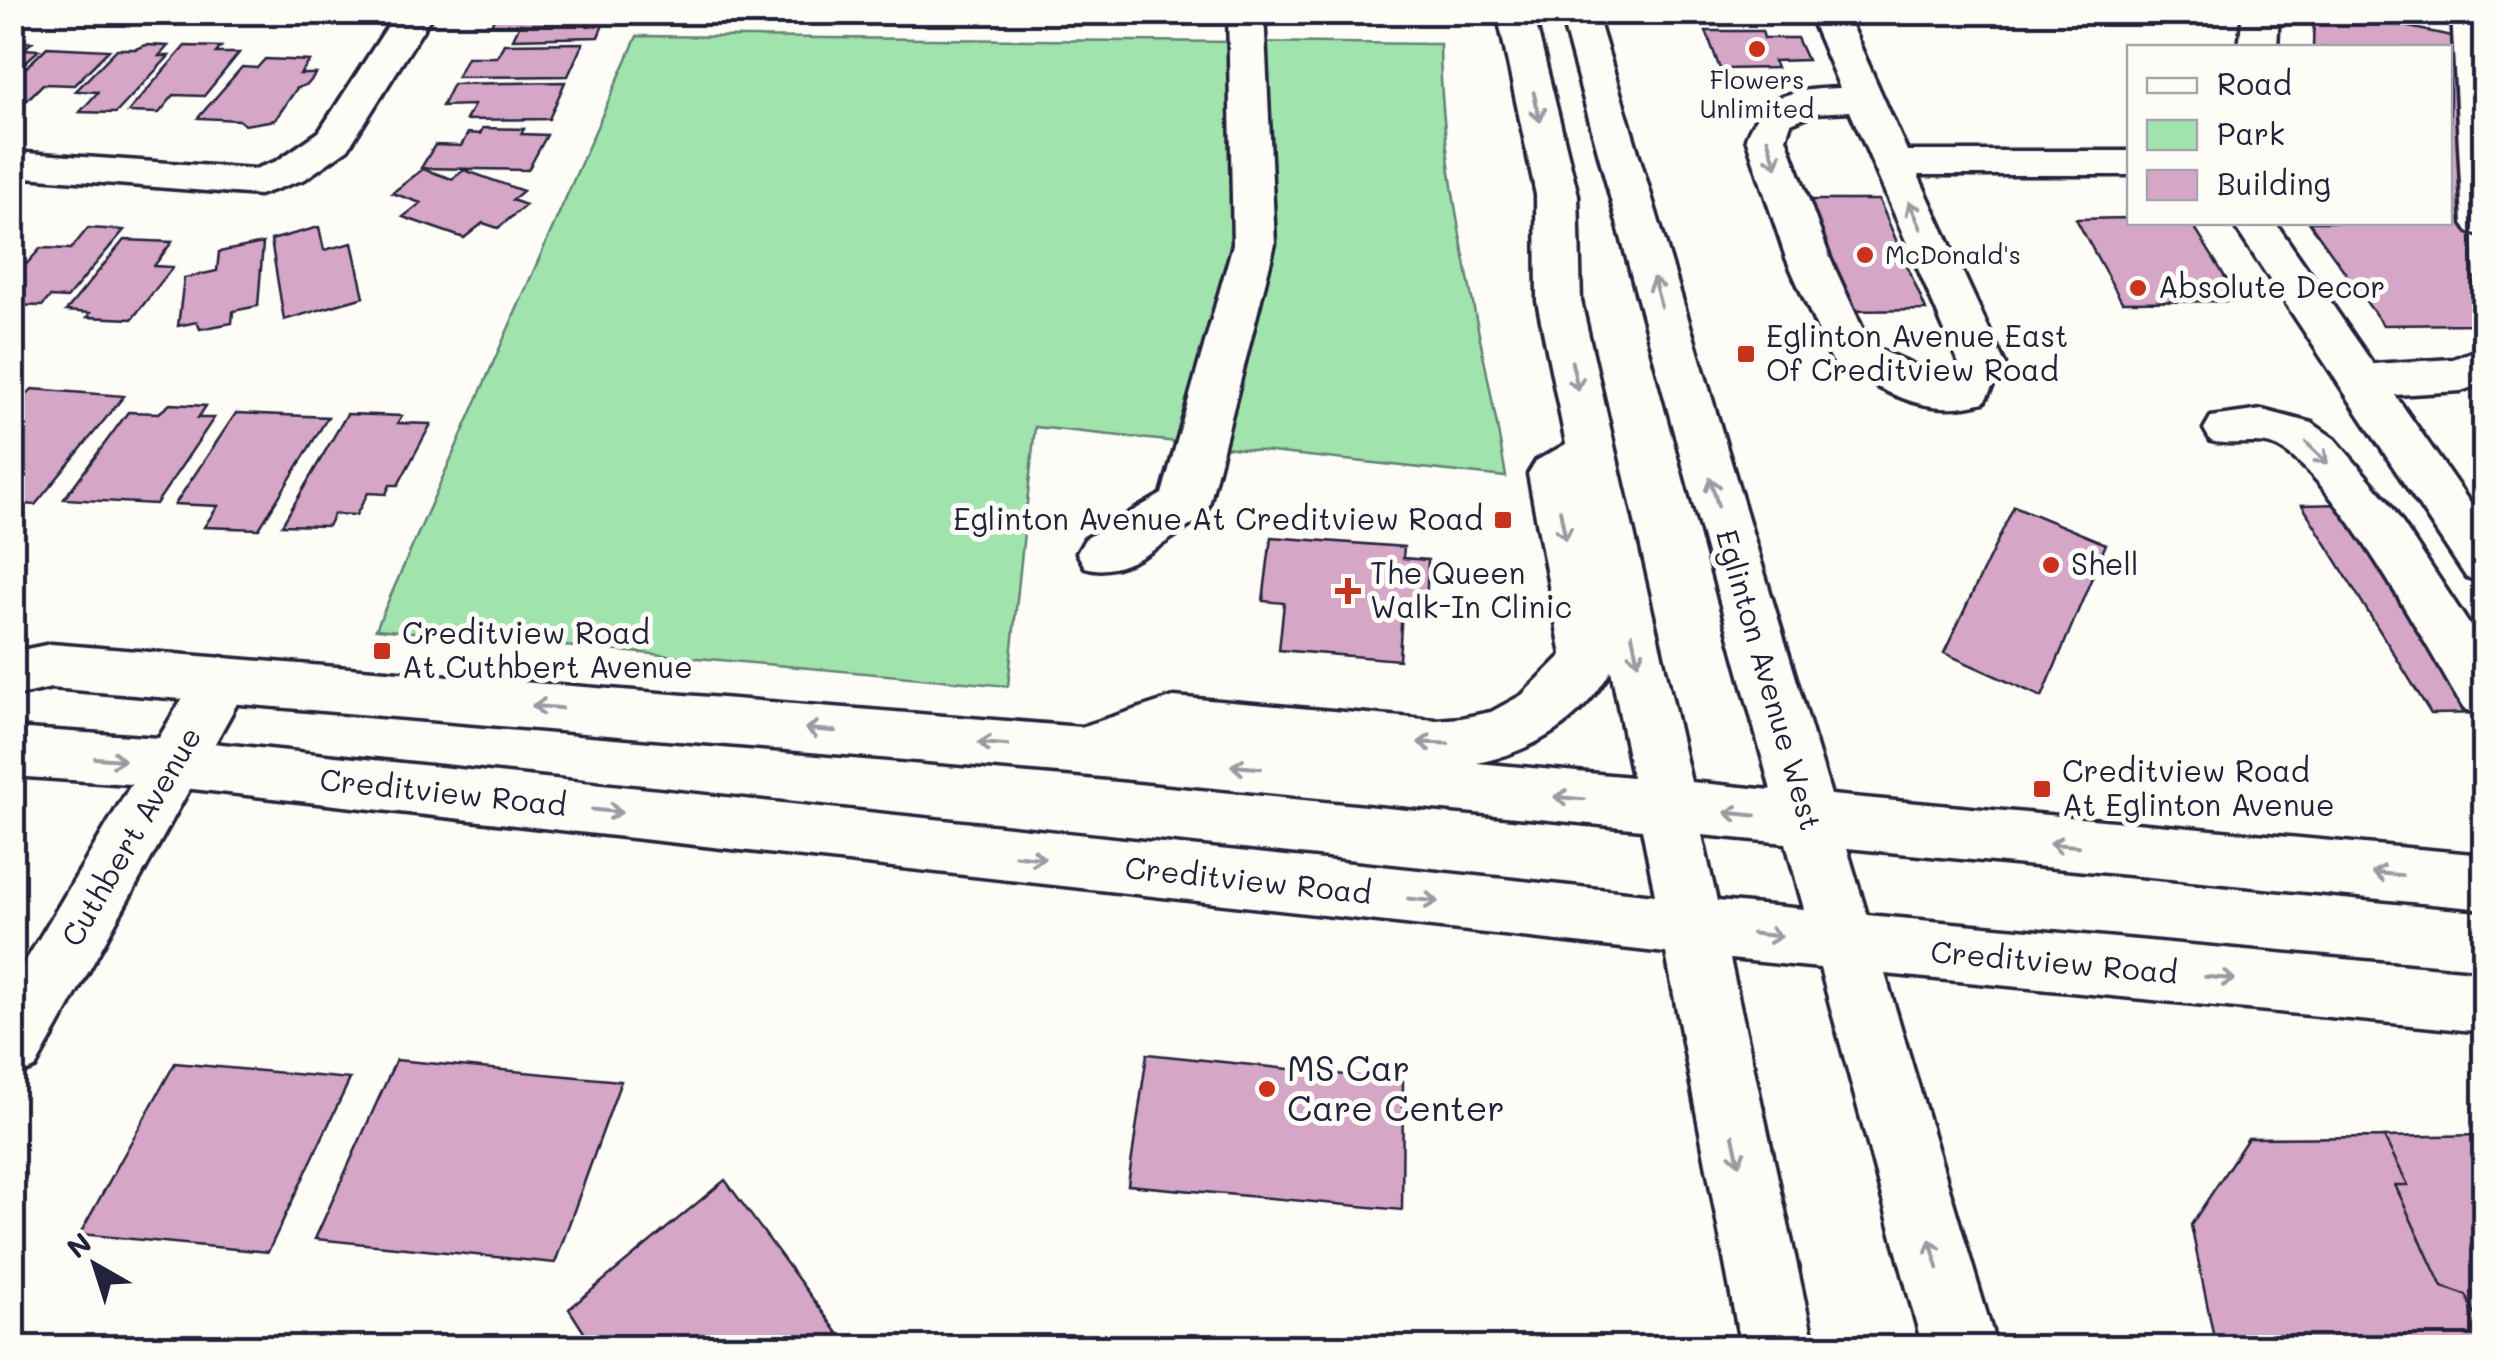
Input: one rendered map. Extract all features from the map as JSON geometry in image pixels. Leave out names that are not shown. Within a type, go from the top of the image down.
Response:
[{"type":"main road","points":[[12,164],[259,182],[291,170],[334,140],[416,12]]},
{"type":"main road","points":[[1103,553],[1184,505],[1254,244],[1246,12]]},
{"type":"main road","points":[[1515,12],[1556,195],[1559,301],[1778,1348]]},
{"type":"main road","name":"Eglinton Avenue West","points":[[1578,12],[1960,1348]]},
{"type":"main road","points":[[1826,12],[1982,364],[1967,390],[1933,393],[1852,355],[1808,258],[1766,138],[1774,116],[1794,106],[1864,99]]},
{"type":"main road","points":[[2258,45],[2261,12]]},
{"type":"main road","points":[[2462,14],[2484,223]]},
{"type":"main road","points":[[1892,163],[2127,162]]},
{"type":"main road","points":[[2255,225],[2484,563]]},
{"type":"main road","points":[[2361,381],[2461,374],[2484,363]]},
{"type":"main road","points":[[2228,429],[2279,428],[2300,437],[2346,481],[2484,694]]},
{"type":"main road","points":[[1070,750],[1174,720],[1436,744],[1476,742],[1522,726],[1572,685],[1590,660],[1553,474],[1592,451]]},
{"type":"main road","points":[[12,675],[51,666],[1070,750],[2484,882]]},
{"type":"main road","name":"Cuthbert Avenue","points":[[12,1046],[222,680]]},
{"type":"main road","name":"Creditview Road","points":[[12,752],[174,763],[1690,928],[2484,1002]]},
{"type":"green space","points":[[637,36],[1440,44],[1442,99],[1455,207],[1506,477],[1035,427],[1008,686],[376,629]]},
{"type":"building","points":[[497,12],[608,12],[598,37],[513,39],[520,24],[491,25]]},
{"type":"building","points":[[2314,12],[2338,12],[2461,38],[2476,324],[2383,325],[2311,225],[2452,225],[2452,45],[2313,45]]},
{"type":"building","name":"Flowers Unlimited","points":[[1706,31],[1762,31],[1764,38],[1797,38],[1807,60],[1774,61],[1777,68],[1720,69]]},
{"type":"building","points":[[12,41],[32,42],[24,49],[39,50],[12,74]]},
{"type":"building","points":[[583,43],[568,76],[457,77],[467,57],[497,57],[504,44]]},
{"type":"building","points":[[168,46],[159,56],[169,56],[116,113],[80,112],[98,92],[76,91],[117,49]]},
{"type":"building","points":[[185,46],[221,47],[216,53],[239,53],[204,96],[174,95],[159,113],[128,112]]},
{"type":"building","points":[[47,47],[109,50],[74,85],[43,84],[23,104],[12,103],[12,81]]},
{"type":"building","points":[[265,59],[310,61],[300,74],[316,74],[308,84],[297,88],[275,120],[245,125],[239,120],[198,118],[242,67],[257,68]]},
{"type":"building","points":[[565,82],[549,119],[466,120],[474,105],[442,106],[453,84]]},
{"type":"building","points":[[483,128],[524,129],[521,134],[547,135],[528,170],[421,168],[435,145],[461,146],[468,133],[480,134]]},
{"type":"building","points":[[423,169],[452,179],[464,170],[523,191],[512,200],[526,205],[498,228],[483,223],[464,238],[403,217],[421,203],[392,193]]},
{"type":"building","name":"McDonald's","points":[[1806,200],[1879,200],[1926,310],[1848,311]]},
{"type":"building","points":[[2127,218],[2127,225],[2193,225],[2240,301],[2122,302],[2076,219]]},
{"type":"building","points":[[319,227],[324,250],[352,243],[364,297],[284,320],[271,240]]},
{"type":"building","points":[[88,228],[124,230],[67,298],[50,297],[42,306],[15,305],[18,301],[12,301],[12,280],[41,248],[71,249]]},
{"type":"building","points":[[124,240],[172,242],[154,266],[173,267],[132,319],[87,317],[90,313],[66,311]]},
{"type":"building","points":[[263,243],[258,306],[233,311],[232,323],[200,329],[197,322],[178,326],[184,278],[217,271],[219,252]]},
{"type":"building","points":[[32,389],[124,396],[35,505],[12,503],[12,411]]},
{"type":"building","points":[[170,404],[206,406],[198,418],[214,418],[156,504],[64,499],[128,412],[159,413]]},
{"type":"building","points":[[236,413],[328,417],[259,529],[204,527],[218,506],[175,504]]},
{"type":"building","points":[[347,414],[402,416],[398,423],[431,424],[398,485],[390,485],[386,494],[368,493],[356,515],[334,514],[328,526],[282,525]]},
{"type":"building","points":[[2390,503],[2484,646],[2484,713],[2431,714],[2302,505]]},
{"type":"building","points":[[2014,506],[2106,544],[2042,697],[1944,653]]},
{"type":"building","points":[[1271,537],[1404,547],[1403,558],[1428,560],[1426,610],[1402,608],[1399,660],[1279,650],[1284,603],[1263,601]]},
{"type":"building","points":[[1147,1054],[1403,1081],[1402,1210],[1128,1185]]},
{"type":"building","points":[[396,1060],[621,1081],[555,1263],[315,1239]]},
{"type":"building","points":[[175,1063],[350,1079],[268,1252],[80,1234]]},
{"type":"building","points":[[2484,1135],[2484,1333],[2466,1295],[2442,1287],[2395,1185],[2408,1185],[2384,1137]]},
{"type":"building","points":[[2384,1137],[2408,1185],[2395,1185],[2442,1287],[2466,1295],[2484,1333],[2484,1348],[2216,1348],[2191,1225],[2248,1138]]},
{"type":"building","points":[[725,1180],[849,1348],[594,1348],[569,1309]]},
{"type":"place","name":"Flowers Unlimited","points":[[1757,49]]},
{"type":"place","name":"McDonald's","points":[[1865,255]]},
{"type":"place","name":"Absolute Decor","points":[[2138,288]]},
{"type":"place","name":"Eglinton Avenue East Of Creditview Road","points":[[1746,354]]},
{"type":"place","name":"Eglinton Avenue At Creditview Road","points":[[1503,520]]},
{"type":"place","name":"Shell","points":[[2051,565]]},
{"type":"place","name":"The Queen Walk-In Clinic","points":[[1348,591]]},
{"type":"place","name":"Creditview Road At Cuthbert Avenue","points":[[382,651]]},
{"type":"place","name":"Creditview Road At Eglinton Avenue","points":[[2042,789]]},
{"type":"place","name":"MS Car Care Center","points":[[1267,1089]]}]
